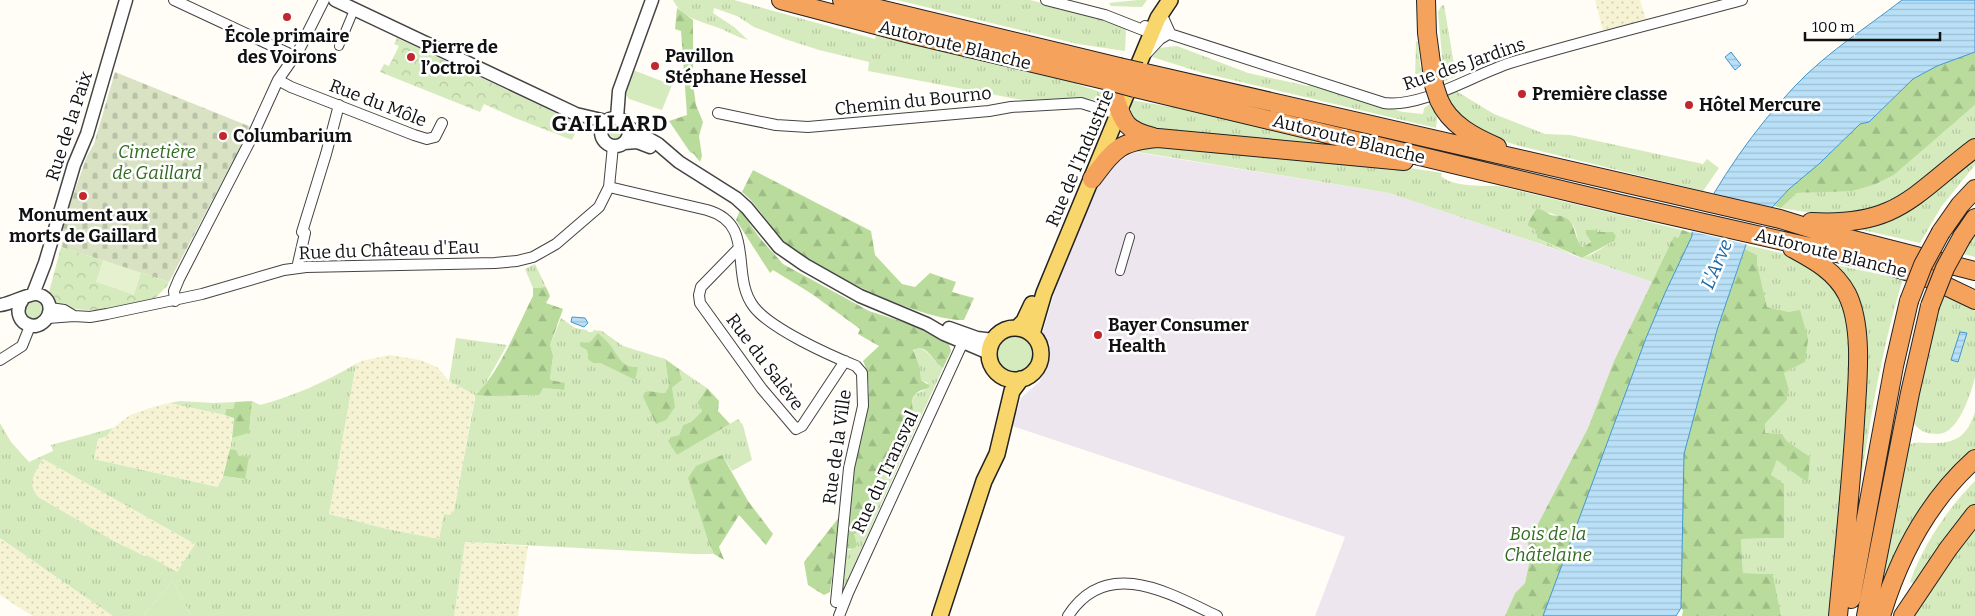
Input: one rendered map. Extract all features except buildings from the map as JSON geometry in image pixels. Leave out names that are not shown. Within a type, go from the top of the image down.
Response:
[{"type":"highway","name":"Autoroute Blanche","points":[[781,0],[876,25],[1115,94]]},
{"type":"highway","name":"Autoroute Blanche","points":[[842,0],[1115,94]]},
{"type":"highway","points":[[1426,0],[1429,50],[1437,93],[1453,120],[1472,135],[1528,160]]},
{"type":"highway","name":"Autoroute Blanche","points":[[1115,94],[1139,74]]},
{"type":"highway","name":"Autoroute Blanche","points":[[1139,74],[1452,145],[1528,160],[1789,221],[1975,271]]},
{"type":"highway","name":"Autoroute Blanche","points":[[1139,74],[1484,172],[1899,268],[1943,284],[1975,300]]},
{"type":"highway","points":[[1115,94],[1123,121],[1139,133],[1158,138],[1416,162],[1484,172]]},
{"type":"highway","points":[[1092,179],[1118,148],[1133,141],[1158,138]]},
{"type":"highway","points":[[1789,221],[1852,222],[1882,215],[1917,196],[1975,148]]},
{"type":"highway","name":"Autoroute Blanche","points":[[1848,616],[1894,366],[1909,301],[1923,265],[1941,232],[1954,212],[1975,189]]},
{"type":"highway","points":[[1866,616],[1911,385],[1930,306],[1945,268],[1975,218]]},
{"type":"highway","points":[[1779,241],[1809,257],[1832,273],[1847,294],[1855,320],[1857,340],[1855,420],[1838,616]]},
{"type":"highway","points":[[1882,616],[1894,577],[1916,530],[1941,495],[1975,459]]},
{"type":"highway","points":[[1903,616],[1942,556],[1975,514]]},
{"type":"main road","name":"Rue de l'Industrie","points":[[1017,328],[1024,321],[1032,306],[1115,94],[1147,28],[1160,6],[1170,0]]},
{"type":"main road","name":"Rue de l'Industrie","points":[[1032,334],[1044,293],[1092,179],[1115,94],[1139,74],[1147,28]]},
{"type":"main road","points":[[940,616],[984,481],[997,454],[1012,391],[1021,380],[1035,371],[1041,359],[1040,345],[1032,334],[1017,328],[1002,332],[991,347],[994,368],[1005,378],[1021,380]]},
{"type":"main road","points":[[984,481],[987,454],[1002,398],[1005,378]]},
{"type":"street","name":"Rue de la Paix","points":[[20,317],[18,306],[40,303],[45,263],[70,179],[87,134],[126,0]]},
{"type":"street","points":[[174,0],[294,56]]},
{"type":"street","points":[[175,301],[176,286],[278,80],[299,50],[324,0]]},
{"type":"street","points":[[335,0],[576,114],[601,134],[605,141],[618,144],[637,142],[648,146],[675,167],[718,187]]},
{"type":"street","points":[[601,134],[602,128],[612,119],[619,91],[652,0]]},
{"type":"street","name":"Rue des Jardins","points":[[1046,0],[1170,33],[1384,103],[1396,104],[1416,100],[1510,63],[1742,0]]},
{"type":"street","points":[[1139,74],[1157,42],[1170,33],[1160,6]]},
{"type":"street","points":[[339,46],[354,10]]},
{"type":"street","name":"Rue du Môle","points":[[278,80],[427,139],[435,137],[442,124]]},
{"type":"street","name":"Chemin du Bourno","points":[[718,113],[776,125],[808,127],[989,111],[1011,107],[1081,104],[1115,94]]},
{"type":"street","points":[[297,268],[306,233],[302,232],[339,105]]},
{"type":"street","points":[[576,114],[625,121],[629,136],[618,144]]},
{"type":"street","points":[[628,127],[658,144],[676,160],[742,203],[770,238],[790,255],[860,296],[927,324],[991,347]]},
{"type":"street","name":"Rue du Château d'Eau","points":[[40,303],[74,316],[90,318],[175,301],[297,268],[502,263],[525,260],[548,250],[593,213],[603,201],[609,187],[618,144]]},
{"type":"street","name":"Rue de la Ville","points":[[609,187],[720,214],[733,226],[738,238],[744,290],[761,315],[792,336],[856,366],[862,372],[863,406],[849,468],[836,602]]},
{"type":"street","points":[[1120,271],[1130,237]]},
{"type":"street","name":"Rue du Salève","points":[[739,248],[701,287],[700,303],[762,390],[796,429],[802,426],[845,362]]},
{"type":"street","points":[[0,305],[40,303],[39,325],[30,326],[20,317],[0,313]]},
{"type":"street","points":[[927,324],[963,342],[991,347]]},
{"type":"street","points":[[0,360],[22,346],[30,326]]},
{"type":"street","name":"Rue du Transval","points":[[840,616],[848,593],[963,342]]},
{"type":"street","points":[[1068,616],[1080,600],[1093,591],[1111,584],[1128,582],[1152,588],[1217,616]]},
{"type":"shaded area","points":[[1595,0],[1640,0],[1646,19],[1603,31]]},
{"type":"shaded area","points":[[1134,152],[1389,193],[1652,282],[1614,361],[1588,428],[1528,543],[1529,564],[1525,583],[1515,593],[1505,616],[1315,616],[1345,537],[1012,426],[1021,398],[1040,381],[1050,344],[1042,335],[1065,256],[1088,197],[1110,167]]},
{"type":"shaded area","points":[[390,355],[420,360],[437,367],[449,381],[475,395],[454,511],[450,515],[444,514],[439,539],[387,529],[329,514],[356,364],[361,361]]},
{"type":"shaded area","points":[[169,403],[234,417],[230,449],[219,487],[94,459],[98,439],[107,436],[113,428],[130,415]]},
{"type":"shaded area","points":[[43,459],[195,544],[177,572],[147,555],[114,541],[40,498],[33,490],[31,479]]},
{"type":"shaded area","points":[[0,538],[113,616],[32,616],[0,595]]},
{"type":"shaded area","points":[[465,542],[528,546],[518,616],[454,616]]},
{"type":"green space","points":[[673,0],[734,0],[875,39],[876,35],[1068,81],[1109,95],[1101,100],[1080,98],[1033,102],[868,71],[869,62],[819,50],[785,39],[754,27],[737,16],[714,8],[713,13],[734,27],[748,40],[687,15],[681,11]]},
{"type":"green space","points":[[897,0],[1030,0],[1082,13],[1126,29],[1125,51],[1078,44]]},
{"type":"green space","points":[[1147,0],[1142,7],[1111,6],[1109,3]]},
{"type":"green space","points":[[1444,5],[1456,76],[1442,82],[1438,12],[1441,6]]},
{"type":"green space","points":[[677,8],[693,20],[693,84],[696,105],[703,122],[699,136],[702,156],[700,162],[690,152],[669,121],[687,115],[681,31],[675,29]]},
{"type":"green space","points":[[397,38],[579,124],[572,140],[484,104],[480,112],[380,72],[384,64],[389,66],[399,46],[394,44]]},
{"type":"green space","points":[[1416,41],[1418,42],[1420,66],[1427,76],[1428,88],[1415,80]]},
{"type":"green space","points":[[1177,46],[1248,73],[1308,86],[1312,83],[1403,112],[1423,114],[1424,108],[1433,102],[1438,112],[1436,128],[1203,73],[1152,57],[1158,48]]},
{"type":"green space","points":[[1975,52],[1975,105],[1894,175],[1876,184],[1852,191],[1797,193],[1781,208],[1774,206],[1789,189],[1820,163],[1860,124],[1869,122],[1913,79],[1937,66]]},
{"type":"green space","points":[[633,70],[672,85],[662,110],[629,99],[625,93]]},
{"type":"green space","name":"Cimetière de Gaillard","points":[[115,72],[251,127],[169,282],[61,247],[65,232],[61,230],[87,156],[94,144]]},
{"type":"green space","points":[[1456,91],[1494,114],[1545,134],[1570,135],[1703,164],[1707,159],[1719,168],[1703,191],[1516,145],[1497,139],[1473,127],[1452,108],[1453,106],[1446,96]]},
{"type":"green space","points":[[1131,100],[1189,110],[1338,144],[1336,149],[1159,133],[1130,122]]},
{"type":"green space","points":[[1975,105],[1975,138],[1911,189],[1893,199],[1875,207],[1835,214],[1781,208],[1797,193],[1876,184],[1894,175]]},
{"type":"green space","points":[[613,124],[619,124],[623,131],[619,138],[613,138],[609,134],[609,128]]},
{"type":"green space","points":[[1135,146],[1404,167],[1442,173],[1441,176],[1446,180],[1460,184],[1499,186],[1682,230],[1678,238],[1674,236],[1652,282],[1582,258],[1614,241],[1613,232],[1586,234],[1591,242],[1583,247],[1578,241],[1572,224],[1564,218],[1536,209],[1527,225],[1537,231],[1537,238],[1573,255],[1389,193],[1138,152]]},
{"type":"green space","points":[[1975,155],[1975,165],[1941,207],[1920,243],[1854,228]]},
{"type":"green space","points":[[753,170],[871,231],[875,255],[902,284],[915,287],[930,273],[956,282],[952,292],[974,298],[964,320],[946,318],[897,303],[843,279],[798,253],[784,241],[754,203],[742,192]]},
{"type":"green space","points":[[1536,209],[1568,219],[1583,247],[1591,242],[1586,234],[1586,230],[1613,232],[1616,236],[1614,241],[1582,258],[1537,238],[1537,231],[1527,225]]},
{"type":"green space","points":[[740,210],[759,237],[783,264],[869,311],[928,330],[948,340],[951,351],[943,368],[926,351],[918,348],[913,350],[920,368],[921,380],[930,386],[913,397],[914,416],[904,423],[909,443],[906,449],[893,452],[876,480],[875,491],[861,516],[865,521],[861,530],[854,534],[857,545],[855,548],[846,549],[853,468],[868,400],[869,386],[863,361],[879,346],[858,334],[860,329],[812,294],[773,270],[770,273],[736,220]]},
{"type":"green space","points":[[1975,228],[1975,257],[1960,253]]},
{"type":"green space","name":"Bois de la Châtelaine","points":[[1682,230],[1692,233],[1692,236],[1646,338],[1543,616],[1505,616],[1515,593],[1525,583],[1529,564],[1528,543],[1588,428],[1614,361],[1674,236],[1678,238]]},
{"type":"green space","points":[[1746,245],[1781,253],[1808,265],[1837,290],[1849,326],[1850,375],[1845,474],[1831,616],[1781,616],[1773,574],[1743,573],[1741,539],[1784,538],[1771,475],[1777,460],[1810,457],[1787,441],[1782,434],[1765,433],[1765,424],[1787,400],[1789,389],[1784,373],[1805,362],[1789,312],[1767,307],[1757,263],[1757,255],[1745,249]]},
{"type":"green space","points":[[61,247],[169,282],[154,299],[98,310],[60,307],[49,292]]},
{"type":"green space","points":[[1745,249],[1757,255],[1757,263],[1767,307],[1789,312],[1800,310],[1808,339],[1805,362],[1784,373],[1789,389],[1787,400],[1765,424],[1765,433],[1782,434],[1787,441],[1810,457],[1808,483],[1777,460],[1771,475],[1784,484],[1784,538],[1741,539],[1743,573],[1773,574],[1781,616],[1682,616],[1684,454],[1717,330]]},
{"type":"green space","points":[[103,260],[141,273],[134,295],[96,282]]},
{"type":"green space","points":[[1826,263],[1903,279],[1879,374],[1852,537],[1861,340]]},
{"type":"green space","points":[[535,264],[546,287],[533,288],[525,269]]},
{"type":"green space","points":[[546,287],[550,296],[546,303],[563,309],[550,345],[553,355],[550,380],[565,383],[564,390],[543,388],[539,395],[475,395],[484,386],[500,362],[533,296],[533,288]]},
{"type":"green space","points":[[1941,294],[1975,311],[1975,377],[1967,403],[1952,427],[1945,432],[1934,434],[1920,430],[1912,421]]},
{"type":"green space","points":[[34,300],[41,303],[44,310],[41,317],[34,320],[27,317],[24,310],[27,303]]},
{"type":"green space","points":[[561,318],[575,328],[587,330],[588,332],[593,332],[593,330],[602,331],[623,346],[665,359],[669,386],[665,393],[648,391],[643,397],[652,416],[672,388],[682,380],[679,369],[707,388],[697,403],[702,411],[691,422],[683,425],[679,435],[671,437],[677,455],[738,419],[743,425],[752,460],[732,471],[722,455],[709,543],[714,554],[465,542],[454,616],[191,616],[173,581],[143,616],[113,616],[0,538],[0,423],[11,442],[29,462],[53,451],[51,445],[113,428],[107,436],[98,439],[94,459],[218,487],[223,476],[244,479],[236,450],[230,449],[232,438],[249,433],[252,401],[260,405],[297,393],[321,383],[356,364],[329,514],[387,529],[439,539],[444,514],[450,515],[454,511],[475,398],[475,395],[449,381],[456,338],[507,345],[483,388],[475,394],[493,396],[539,395],[543,388],[563,390],[550,381],[553,355],[550,345]],"holes":[[[592,339],[611,346],[619,359],[632,368],[635,380],[588,359],[587,350]],[[43,459],[195,544],[177,572],[147,555],[145,556],[114,541],[40,498],[35,493],[32,483]]]},
{"type":"green space","points":[[598,333],[624,363],[628,366],[638,367],[635,380],[600,363],[593,363],[588,359],[587,350],[580,346],[580,342],[589,343]]},
{"type":"green space","points":[[1019,334],[1026,337],[1032,343],[1035,354],[1034,362],[1026,371],[1019,374],[1011,374],[1004,371],[996,362],[995,350],[998,343],[1007,335]]},
{"type":"green space","points":[[915,348],[927,352],[943,368],[909,443],[904,423],[912,419],[915,394],[925,390],[928,383],[921,380],[920,368],[913,353]]},
{"type":"green space","points":[[665,359],[679,369],[682,380],[672,388],[675,407],[666,420],[656,424],[643,397],[644,393],[648,391],[665,393],[669,386]]},
{"type":"green space","points":[[707,388],[719,401],[718,411],[730,424],[677,455],[668,441],[671,437],[679,435],[683,425],[691,422],[702,411],[697,403]]},
{"type":"green space","points":[[180,401],[235,402],[233,409],[226,409],[225,415],[169,403]]},
{"type":"green space","points":[[252,401],[249,433],[232,438],[234,418],[225,415],[226,409],[233,409],[235,402]]},
{"type":"green space","points":[[1975,412],[1975,450],[1960,463],[1877,605],[1907,446],[1916,443],[1951,441],[1958,438],[1967,428]]},
{"type":"green space","points":[[230,449],[236,450],[239,456],[249,457],[245,479],[223,476]]},
{"type":"green space","points":[[906,449],[842,592],[846,549],[850,550],[855,541],[854,534],[861,530],[862,510],[876,491],[876,480],[893,452]]},
{"type":"green space","points":[[722,455],[748,501],[773,534],[766,545],[739,515],[719,547],[724,560],[714,554],[709,543],[688,478],[696,466]]},
{"type":"green space","points":[[1975,481],[1975,505],[1962,518],[1915,584],[1910,582],[1922,554],[1937,528],[1955,503]]},
{"type":"green space","points":[[840,516],[830,592],[824,595],[808,585],[804,562]]},
{"type":"green space","points":[[1975,524],[1975,616],[1910,616]]},
{"type":"green space","points":[[173,581],[191,616],[143,616]]},
{"type":"water","name":"L'Arve","points":[[1902,0],[1975,0],[1975,52],[1937,66],[1913,79],[1869,122],[1860,124],[1820,163],[1789,189],[1751,230],[1717,330],[1684,454],[1681,608],[1676,616],[1543,616],[1646,338],[1702,213],[1738,156],[1765,120],[1795,86],[1833,52]]},
{"type":"water","points":[[1731,52],[1741,65],[1735,70],[1725,57]]},
{"type":"water","points":[[572,317],[585,318],[588,323],[584,327],[571,322]]},
{"type":"water","points":[[1960,332],[1967,333],[1958,362],[1951,360]]},
{"type":"pier","points":[[1710,193],[1775,208],[1754,231],[1749,245],[1690,231]]},
{"type":"place","name":"École primaire des Voirons","points":[[287,17]]},
{"type":"place","name":"Pierre de l’octroi","points":[[411,57]]},
{"type":"place","name":"Pavillon Stéphane Hessel","points":[[655,66]]},
{"type":"place","name":"Première classe","points":[[1522,94]]},
{"type":"place","name":"Hôtel Mercure","points":[[1689,105]]},
{"type":"place","name":"Columbarium","points":[[223,136]]},
{"type":"place","name":"Monument aux morts de Gaillard","points":[[83,196]]},
{"type":"place","name":"Bayer Consumer Health","points":[[1098,335]]},
{"type":"district","name":"GAILLARD","points":[[610,123]]}]
